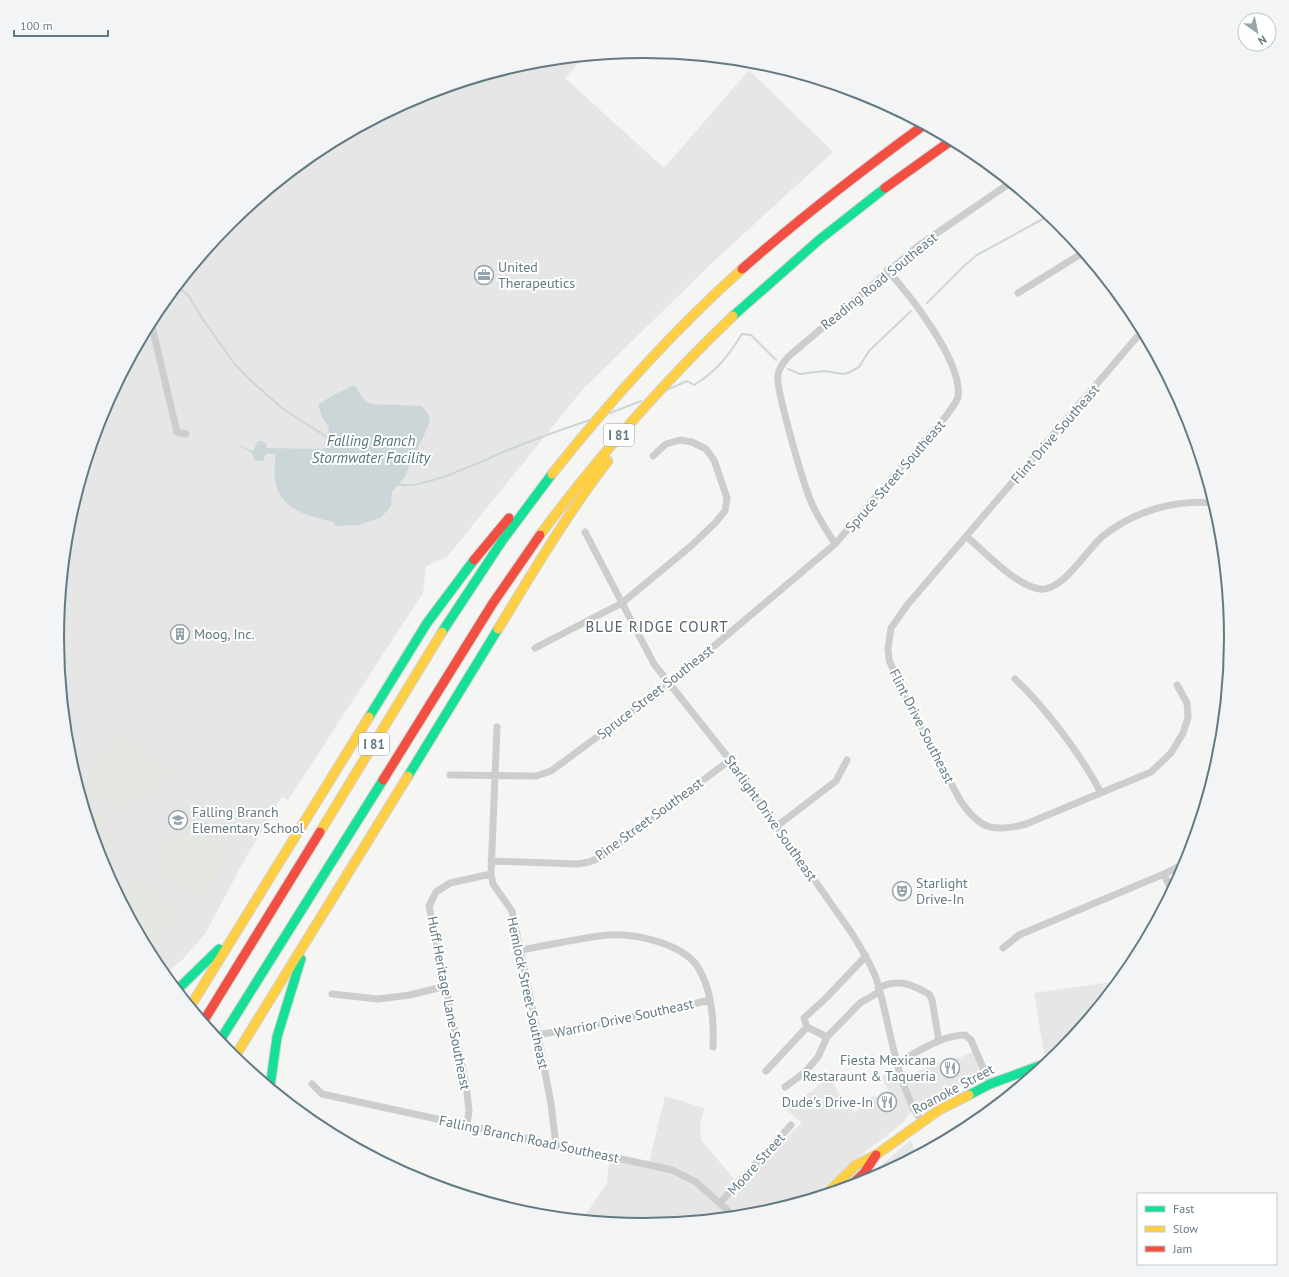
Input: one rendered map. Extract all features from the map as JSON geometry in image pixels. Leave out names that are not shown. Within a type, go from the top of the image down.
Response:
[{"type":"main road","name":"I 81","points":[[205,1018],[454,613],[490,558],[553,471],[641,369],[737,272],[833,192],[920,128]]},
{"type":"main road","name":"I 81","points":[[222,1037],[372,796],[525,555],[590,470],[647,403],[709,337],[756,293],[864,203],[947,144]]},
{"type":"main road","points":[[238,1052],[528,581],[590,484],[642,421],[756,293]]},
{"type":"main road","points":[[193,1003],[427,623],[488,542],[553,471]]},
{"type":"main road","points":[[180,987],[206,963],[246,917]]},
{"type":"main road","points":[[270,1082],[274,1044],[278,1026],[308,939]]},
{"type":"main road","name":"Roanoke Street","points":[[833,1187],[856,1165],[876,1155],[921,1121],[961,1098],[990,1084],[1035,1067]]},
{"type":"main road","name":"Roanoke Street","points":[[859,1178],[864,1173],[876,1155]]},
{"type":"street","name":"Reading Road Southeast","points":[[836,544],[821,521],[810,499],[780,391],[777,376],[781,365],[788,356],[887,270],[918,246],[1006,185]]},
{"type":"street","points":[[1018,293],[1080,255]]},
{"type":"street","name":"Spruce Street Southeast","points":[[450,775],[536,776],[550,771],[669,684],[836,544],[947,415],[958,397],[956,377],[931,324],[887,270]]},
{"type":"street","points":[[153,330],[160,353],[177,432],[186,434]]},
{"type":"street","name":"Flint Drive Southeast","points":[[1139,335],[908,604],[891,628],[888,649],[889,660],[909,705],[960,800],[969,814],[981,824],[994,828],[1008,829],[1026,824],[1151,772],[1171,753],[1183,733],[1188,718],[1187,703],[1177,685]]},
{"type":"street","points":[[535,648],[622,603],[691,546],[725,511],[727,498],[714,460],[706,449],[692,442],[680,440],[666,444],[653,456]]},
{"type":"street","points":[[966,536],[1024,584],[1041,589],[1050,588],[1059,584],[1090,548],[1116,526],[1153,509],[1201,502],[1209,503]]},
{"type":"street","name":"Starlight Drive Southeast","points":[[585,532],[654,664],[730,760],[851,932],[866,956],[879,990],[906,1092],[921,1121]]},
{"type":"street","points":[[1015,679],[1028,691],[1076,752],[1101,793]]},
{"type":"street","name":"Hemlock Street Southeast","points":[[497,727],[491,874],[493,884],[512,911],[538,1036],[556,1145]]},
{"type":"street","name":"Pine Street Southeast","points":[[491,861],[578,864],[589,862],[601,857],[730,760]]},
{"type":"street","points":[[777,826],[836,781],[847,760]]},
{"type":"street","points":[[1003,948],[1019,935],[1178,867]]},
{"type":"street","name":"Huff Heritage Lane Southeast","points":[[467,1126],[469,1110],[466,1085],[429,906],[436,892],[450,883],[491,874]]},
{"type":"street","points":[[1164,874],[1169,886]]},
{"type":"street","points":[[521,950],[609,935],[645,938],[675,948],[689,956],[699,968],[706,983],[714,1030],[714,1046]]},
{"type":"street","points":[[827,1037],[807,1027],[804,1018],[825,999],[866,956]]},
{"type":"street","points":[[785,1087],[805,1072],[818,1058],[827,1037],[860,1003],[888,983],[898,981],[929,994],[932,1000],[939,1041]]},
{"type":"street","points":[[332,994],[378,998],[410,995],[446,986]]},
{"type":"street","name":"Warrior Drive Southeast","points":[[538,1036],[674,1009],[709,1000]]},
{"type":"street","points":[[766,1071],[807,1027]]},
{"type":"street","points":[[898,1062],[939,1041],[958,1035],[965,1035],[971,1040],[990,1084]]},
{"type":"street","name":"Falling Branch Road Southeast","points":[[312,1084],[322,1094],[672,1170],[696,1182],[730,1212]]},
{"type":"street","name":"Moore Street","points":[[720,1202],[791,1125]]},
{"type":"shaded area","points":[[580,62],[565,78],[664,168],[749,70],[833,152],[713,262],[583,389],[447,557],[426,566],[423,593],[288,800],[282,797],[241,866],[205,934],[183,959],[169,971],[142,929],[124,895],[108,861],[95,825],[75,752],[69,714],[65,676],[65,601],[69,563],[75,525],[84,488],[108,416],[142,348],[184,285],[234,228],[291,178],[354,136],[422,102],[458,89],[531,69]]},
{"type":"shaded area","points":[[115,737],[172,769],[151,794],[137,803],[122,806],[117,806],[85,791],[83,787],[87,778]]},
{"type":"shaded area","points":[[103,812],[104,825],[101,829],[97,830],[92,815]]},
{"type":"shaded area","points":[[196,835],[215,838],[232,848],[203,895],[154,867],[159,851],[168,842],[180,837]]},
{"type":"shaded area","points":[[108,837],[113,862],[109,863],[100,839]]},
{"type":"shaded area","points":[[132,877],[180,911],[154,948],[142,929],[122,891]]},
{"type":"shaded area","points":[[1112,982],[1081,1021],[1055,1049],[1044,1054],[1034,993]]},
{"type":"shaded area","points":[[973,1052],[982,1074],[953,1088],[907,1116],[904,1122],[865,1152],[818,1192],[758,1208],[682,1218],[644,1219],[585,1216],[607,1183],[609,1160],[648,1167],[665,1096],[704,1108],[700,1125],[701,1140],[740,1186],[779,1144],[802,1123],[786,1109],[829,1078],[853,1113],[870,1102],[868,1099],[874,1096],[875,1098],[888,1090],[881,1077],[897,1069],[900,1079],[949,1058],[959,1058]]},
{"type":"shaded area","points":[[911,1140],[915,1152],[872,1173]]},
{"type":"water","name":"Falling Branch Stormwater Facility","points":[[351,386],[355,386],[365,401],[372,404],[422,406],[430,417],[429,424],[405,476],[392,492],[391,506],[380,518],[358,525],[336,526],[334,522],[306,514],[286,503],[276,484],[274,470],[276,454],[266,454],[263,461],[255,461],[252,453],[236,444],[253,451],[258,441],[266,443],[267,448],[324,449],[327,443],[329,428],[322,417],[318,405]]},
{"type":"waterway","points":[[927,303],[977,255],[1044,218]]},
{"type":"waterway","points":[[181,289],[188,295],[204,321],[234,363],[248,378],[283,409],[330,439]]},
{"type":"waterway","points":[[788,369],[800,374],[824,371],[843,374],[848,373],[859,367],[869,351],[911,311]]},
{"type":"waterway","points":[[667,390],[687,381],[694,385],[702,380],[715,369],[732,349],[742,334],[751,335],[776,360]]},
{"type":"waterway","points":[[610,413],[641,401]]},
{"type":"waterway","points":[[396,484],[407,485],[420,483],[452,474],[528,442],[590,420]]},
{"type":"traffic: fast","points":[[733,316],[819,240],[885,188]]},
{"type":"traffic: fast","points":[[442,632],[502,541],[552,474]]},
{"type":"traffic: fast","points":[[369,717],[427,623],[474,560]]},
{"type":"traffic: fast","points":[[408,776],[498,629]]},
{"type":"traffic: fast","points":[[222,1037],[383,780]]},
{"type":"traffic: fast","points":[[180,987],[219,949]]},
{"type":"traffic: fast","points":[[271,1082],[277,1037],[301,959]]},
{"type":"traffic: fast","points":[[969,1095],[990,1084],[1035,1067]]},
{"type":"traffic: slow","points":[[552,474],[596,420],[643,367],[691,317],[742,269]]},
{"type":"traffic: slow","points":[[540,535],[608,449],[681,368],[733,316]]},
{"type":"traffic: slow","points":[[498,629],[564,522],[608,461]]},
{"type":"traffic: slow","points":[[320,832],[442,632]]},
{"type":"traffic: slow","points":[[193,1003],[369,717]]},
{"type":"traffic: slow","points":[[238,1052],[408,776]]},
{"type":"traffic: slow","points":[[833,1187],[856,1165],[876,1155],[939,1110],[969,1095]]},
{"type":"traffic: jam","points":[[742,269],[831,195],[920,128]]},
{"type":"traffic: jam","points":[[885,188],[947,144]]},
{"type":"traffic: jam","points":[[474,560],[509,518]]},
{"type":"traffic: jam","points":[[383,780],[493,603],[540,535]]},
{"type":"traffic: jam","points":[[205,1018],[320,832]]},
{"type":"traffic: jam","points":[[859,1178],[864,1173],[876,1155]]},
{"type":"place","name":"United Therapeutics","points":[[484,275]]},
{"type":"place","name":"Moog, Inc.","points":[[180,634]]},
{"type":"place","name":"Falling Branch Elementary School","points":[[178,820]]},
{"type":"place","name":"Starlight Drive-In","points":[[902,891]]},
{"type":"place","name":"Fiesta Mexicana Restaraunt & Taqueria","points":[[950,1068]]},
{"type":"place","name":"Dude's Drive-In","points":[[887,1102]]},
{"type":"district","name":"BLUE RIDGE COURT","points":[[657,626]]}]
